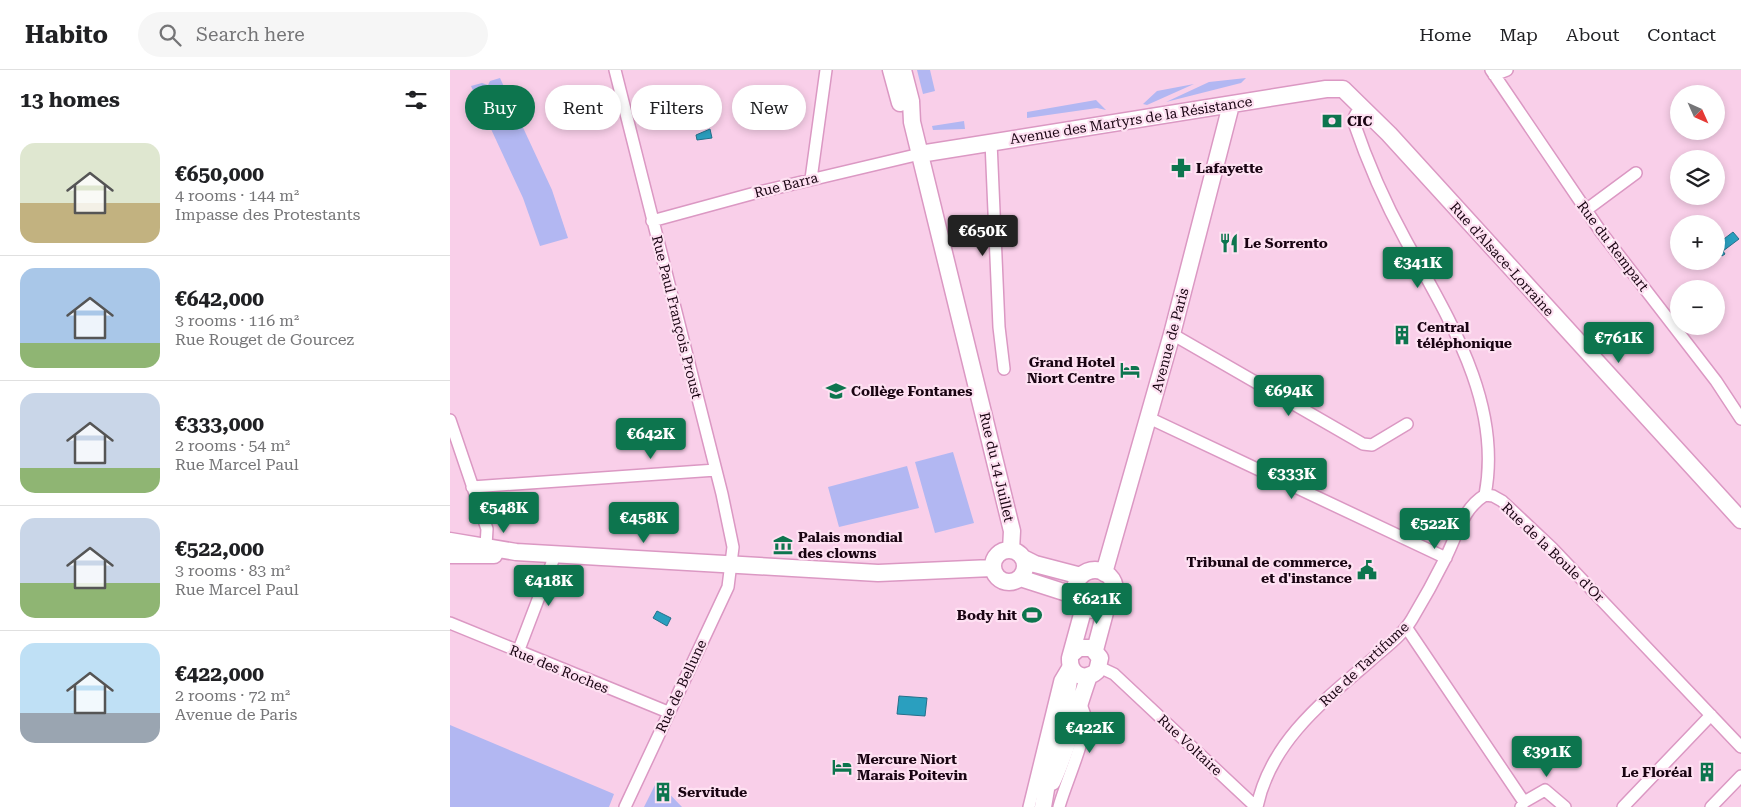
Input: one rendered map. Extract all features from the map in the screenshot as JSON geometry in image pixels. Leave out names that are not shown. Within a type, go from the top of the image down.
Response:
[{"type":"main road","name":"Rue du 14 Juillet","points":[[892,70],[901,104],[912,122]]},
{"type":"main road","name":"Rue du 14 Juillet","points":[[904,70],[911,101],[912,122],[1017,554]]},
{"type":"main road","name":"Avenue des Martyrs de la Résistance","points":[[920,154],[1326,89],[1343,89]]},
{"type":"main road","name":"Rue d'Alsace-Lorraine","points":[[1343,89],[1363,108],[1741,520]]},
{"type":"main road","name":"Avenue de Paris","points":[[1104,572],[1172,334],[1231,105]]},
{"type":"main road","points":[[450,541],[516,552],[554,555],[878,574],[992,568]]},
{"type":"main road","points":[[450,555],[496,555],[516,552]]},
{"type":"main road","points":[[992,568],[1001,581],[1011,583],[1020,578],[1025,571],[1017,554]]},
{"type":"main road","points":[[992,568],[997,555],[1017,554],[1035,564],[1081,576]]},
{"type":"main road","points":[[1036,803],[1051,760],[1064,711],[1080,601],[1076,585],[1081,576],[1092,570],[1104,572],[1109,576],[1114,588],[1095,650]]},
{"type":"main road","points":[[1020,578],[1098,610],[1107,606]]},
{"type":"main road","points":[[1036,803],[1062,762],[1080,701],[1100,658],[1095,650],[1084,647],[1079,648],[1071,662]]},
{"type":"main road","points":[[1071,662],[1080,676],[1094,671]]},
{"type":"street","name":"Rue Paul François Proust","points":[[615,70],[716,470],[731,536],[732,564]]},
{"type":"street","points":[[811,179],[826,70]]},
{"type":"street","points":[[1492,73],[1507,70]]},
{"type":"street","name":"Rue du Rempart","points":[[1492,73],[1586,210],[1716,381],[1741,419]]},
{"type":"street","points":[[1363,108],[1356,114],[1353,120],[1372,172],[1401,232],[1452,327],[1473,374],[1479,394],[1487,449],[1485,495]]},
{"type":"street","points":[[991,142],[999,327],[1004,369]]},
{"type":"street","name":"Rue Barra","points":[[652,220],[811,179],[920,154]]},
{"type":"street","points":[[1586,210],[1636,173]]},
{"type":"street","points":[[1172,334],[1363,444],[1372,445],[1407,424]]},
{"type":"street","points":[[1149,418],[1446,558]]},
{"type":"street","points":[[450,420],[487,529],[486,546]]},
{"type":"street","points":[[472,487],[716,470]]},
{"type":"street","name":"Rue de Tartifume","points":[[1256,807],[1269,772],[1289,736],[1328,697],[1406,628],[1446,558],[1464,517],[1477,500],[1485,495]]},
{"type":"street","name":"Rue de la Boule d'Or","points":[[1485,495],[1502,501],[1545,541],[1741,747]]},
{"type":"street","points":[[518,652],[554,555]]},
{"type":"street","name":"Rue de Bellune","points":[[625,807],[728,587],[732,564]]},
{"type":"street","name":"Rue des Roches","points":[[450,623],[668,712]]},
{"type":"street","points":[[1406,628],[1522,805],[1545,790],[1565,807]]},
{"type":"street","name":"Rue Voltaire","points":[[1094,671],[1114,674],[1256,807]]},
{"type":"street","points":[[1058,807],[1072,772],[1084,727],[1085,716],[1080,701]]},
{"type":"street","points":[[1623,807],[1711,715]]},
{"type":"street","points":[[1711,807],[1741,776]]},
{"type":"shaded area","points":[[917,70],[930,70],[935,91],[923,94]]},
{"type":"shaded area","points":[[500,78],[503,85],[488,85],[490,81]]},
{"type":"shaded area","points":[[1246,78],[1241,83],[1166,102],[1209,82]]},
{"type":"shaded area","points":[[1194,84],[1147,105],[1143,104],[1157,91]]},
{"type":"shaded area","points":[[1096,100],[1106,110],[1097,108],[1027,118],[1027,112]]},
{"type":"shaded area","points":[[964,121],[965,129],[933,130],[932,126]]},
{"type":"shaded area","points":[[491,130],[524,130],[552,190],[568,238],[540,246],[523,198]]},
{"type":"shaded area","points":[[710,130],[712,138],[697,140],[696,135]]},
{"type":"shaded area","points":[[1733,232],[1739,239],[1725,250],[1725,238]]},
{"type":"shaded area","points":[[953,452],[974,523],[935,533],[915,462]]},
{"type":"shaded area","points":[[907,466],[919,508],[839,527],[828,487]]},
{"type":"shaded area","points":[[657,611],[671,618],[667,626],[653,618]]},
{"type":"shaded area","points":[[899,696],[927,698],[925,716],[897,714]]},
{"type":"shaded area","points":[[450,725],[614,794],[609,807],[450,807]]},
{"type":"shaded area","points":[[657,781],[682,807],[644,807]]},
{"type":"place","name":"CIC","points":[[1332,121]]},
{"type":"place","name":"Lafayette","points":[[1181,168]]},
{"type":"place","name":"Le Sorrento","points":[[1229,243]]},
{"type":"place","name":"Central téléphonique","points":[[1402,335]]},
{"type":"place","name":"Grand Hotel Niort Centre","points":[[1130,370]]},
{"type":"place","name":"Collège Fontanes","points":[[836,391]]},
{"type":"place","name":"Palais mondial des clowns","points":[[783,545]]},
{"type":"place","name":"Tribunal de commerce, et d'instance","points":[[1367,570]]},
{"type":"place","name":"Body hit","points":[[1032,615]]},
{"type":"place","name":"Mercure Niort Marais Poitevin","points":[[842,767]]},
{"type":"place","name":"Le Floréal","points":[[1707,772]]},
{"type":"place","name":"Servitude","points":[[663,792]]}]
